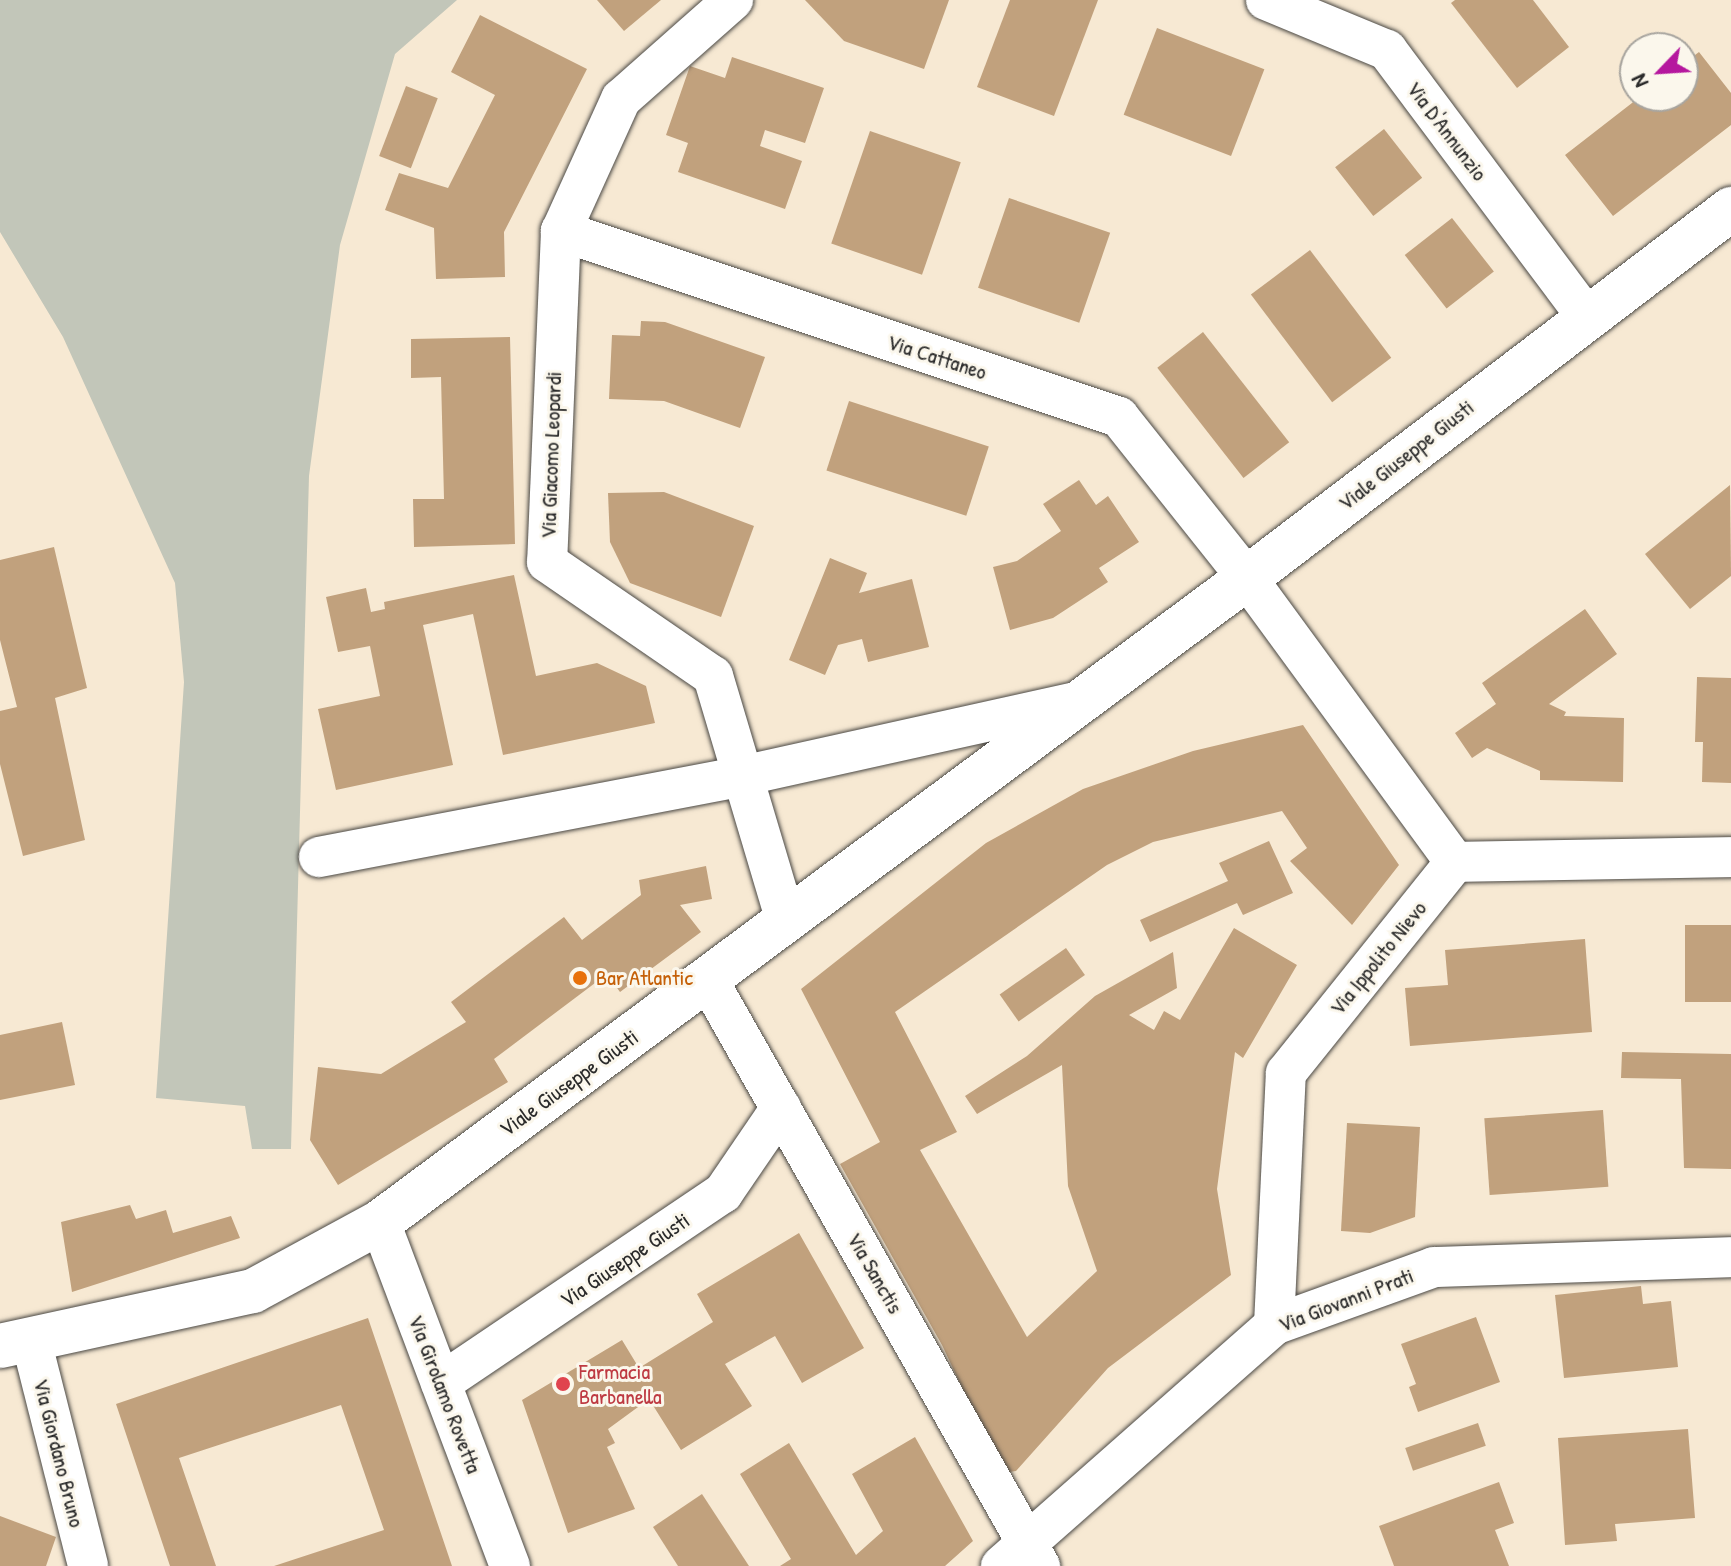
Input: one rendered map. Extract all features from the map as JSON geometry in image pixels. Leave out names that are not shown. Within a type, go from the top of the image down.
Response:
[{"type":"street","name":"Via Giacomo Leopardi","points":[[733,0],[621,99],[561,231],[547,562],[713,676],[785,917]]},
{"type":"street","name":"Via D'Annunzio","points":[[1266,0],[1387,50],[1586,316]]},
{"type":"street","name":"Viale Giuseppe Giusti","points":[[15,1343],[253,1291],[380,1222],[708,980],[785,917],[1247,578],[1586,316],[1731,209]]},
{"type":"street","name":"Via Cattaneo","points":[[561,231],[1119,417],[1247,578],[1455,862]]},
{"type":"street","name":"Viale Giuseppe Giusti","points":[[319,857],[742,776],[1080,701]]},
{"type":"street","points":[[1455,862],[1731,857]]},
{"type":"street","name":"Via Ippolito Nievo","points":[[1274,1325],[1286,1073],[1455,862]]},
{"type":"street","name":"Via Sanctis","points":[[708,980],[781,1108],[1023,1559]]},
{"type":"street","name":"Via Giuseppe Giusti","points":[[441,1383],[723,1193],[781,1108]]},
{"type":"street","name":"Via Girolamo Rovetta","points":[[380,1222],[510,1566]]},
{"type":"street","name":"Via Giovanni Prati","points":[[1023,1559],[1274,1325],[1434,1267],[1731,1257]]},
{"type":"street","name":"Via Giordano Bruno","points":[[15,1343],[88,1566]]},
{"type":"shaded area","points":[[0,0],[457,0],[395,54],[340,245],[309,476],[291,1149],[252,1149],[245,1106],[156,1098],[184,682],[175,583],[63,337],[0,232]]},
{"type":"building","points":[[597,0],[661,0],[624,31]]},
{"type":"building","points":[[805,0],[949,0],[924,69],[844,41]]},
{"type":"building","points":[[1010,0],[1098,0],[1054,116],[977,87]]},
{"type":"building","points":[[1455,0],[1533,0],[1569,47],[1517,88],[1451,3]]},
{"type":"building","points":[[480,15],[587,69],[504,232],[505,277],[436,279],[434,228],[385,210],[399,173],[448,188],[495,95],[451,72]]},
{"type":"building","points":[[1157,28],[1264,69],[1231,156],[1124,115]]},
{"type":"building","points":[[1699,52],[1731,93],[1731,125],[1613,216],[1565,155],[1620,112],[1699,112]]},
{"type":"building","points":[[732,57],[824,88],[805,143],[765,130],[760,146],[802,161],[785,209],[678,172],[688,143],[666,135],[690,66],[725,78]]},
{"type":"building","points":[[406,86],[438,98],[411,168],[379,156]]},
{"type":"building","points":[[1384,129],[1422,178],[1373,216],[1335,167]]},
{"type":"building","points":[[870,131],[961,162],[922,275],[831,244]]},
{"type":"building","points":[[1009,198],[1110,233],[1079,323],[978,288]]},
{"type":"building","points":[[1452,218],[1494,272],[1447,309],[1405,255]]},
{"type":"building","points":[[1310,250],[1391,358],[1332,402],[1251,295]]},
{"type":"building","points":[[641,321],[665,322],[765,357],[740,428],[664,401],[609,399],[612,335],[640,336]]},
{"type":"building","points":[[1203,332],[1289,442],[1243,478],[1157,368]]},
{"type":"building","points":[[510,337],[515,544],[414,547],[413,499],[444,499],[441,377],[411,378],[411,339]]},
{"type":"building","points":[[849,401],[989,446],[966,516],[826,470]]},
{"type":"building","points":[[1079,480],[1096,505],[1108,496],[1139,542],[1099,568],[1108,582],[1053,618],[1010,630],[993,567],[1017,561],[1061,531],[1043,504]]},
{"type":"building","points":[[1730,485],[1731,576],[1690,609],[1645,554]]},
{"type":"building","points":[[664,492],[754,526],[721,617],[630,583],[610,542],[608,493]]},
{"type":"building","points":[[54,547],[87,688],[55,698],[85,840],[23,856],[0,764],[0,711],[17,707],[0,640],[0,560]]},
{"type":"building","points":[[830,558],[867,573],[859,593],[912,579],[929,647],[868,662],[862,639],[838,645],[825,675],[789,660]]},
{"type":"building","points":[[514,575],[536,676],[597,663],[646,686],[655,723],[503,755],[473,614],[423,625],[453,765],[336,790],[318,709],[380,696],[370,646],[338,652],[326,597],[366,588],[371,612],[385,609],[384,602]]},
{"type":"building","points":[[1585,609],[1617,654],[1549,704],[1566,712],[1564,716],[1624,718],[1623,782],[1540,780],[1540,771],[1487,748],[1472,758],[1455,733],[1496,704],[1482,683]]},
{"type":"building","points":[[1697,677],[1731,678],[1731,783],[1702,782],[1703,742],[1695,742]]},
{"type":"building","points":[[1303,725],[1399,865],[1352,925],[1290,861],[1307,848],[1282,811],[1153,842],[1107,865],[895,1012],[957,1132],[920,1150],[1027,1337],[1097,1271],[1068,1186],[1062,1065],[977,1114],[965,1096],[1027,1056],[1095,996],[1173,952],[1177,988],[1129,1015],[1154,1030],[1164,1011],[1180,1020],[1234,928],[1297,965],[1243,1058],[1235,1052],[1217,1189],[1231,1275],[1108,1368],[1016,1471],[1002,1473],[942,1345],[840,1164],[880,1142],[801,989],[986,843],[1083,789],[1193,751]]},
{"type":"building","points":[[1269,841],[1293,893],[1243,915],[1237,903],[1150,942],[1140,920],[1228,881],[1219,863]]},
{"type":"building","points":[[706,866],[712,899],[680,905],[701,932],[620,992],[607,974],[494,1059],[508,1082],[338,1185],[310,1140],[318,1067],[381,1074],[466,1022],[451,1002],[564,917],[582,940],[641,895],[639,880]]},
{"type":"building","points":[[1685,925],[1731,925],[1731,1002],[1685,1002]]},
{"type":"building","points":[[1585,939],[1592,1032],[1410,1046],[1405,988],[1448,985],[1445,950]]},
{"type":"building","points":[[1066,948],[1085,975],[1019,1021],[1000,994]]},
{"type":"building","points":[[62,1022],[75,1085],[0,1100],[0,1035]]},
{"type":"building","points":[[1622,1052],[1731,1054],[1731,1169],[1684,1168],[1681,1079],[1621,1078]]},
{"type":"building","points":[[1603,1110],[1608,1187],[1490,1195],[1484,1118]]},
{"type":"building","points":[[1347,1123],[1420,1127],[1415,1217],[1370,1233],[1341,1231]]},
{"type":"building","points":[[130,1205],[136,1219],[166,1210],[173,1233],[231,1216],[240,1238],[72,1292],[61,1222]]},
{"type":"building","points":[[799,1233],[864,1348],[802,1383],[775,1336],[725,1364],[752,1406],[681,1450],[649,1399],[608,1429],[615,1443],[607,1447],[635,1509],[568,1533],[522,1400],[622,1340],[639,1368],[713,1322],[697,1294]]},
{"type":"building","points":[[1641,1286],[1643,1304],[1671,1301],[1678,1367],[1564,1378],[1555,1295]]},
{"type":"building","points":[[1476,1317],[1500,1382],[1418,1412],[1409,1387],[1416,1384],[1401,1344]]},
{"type":"building","points":[[368,1318],[452,1566],[274,1566],[384,1530],[341,1405],[179,1458],[216,1566],[170,1566],[116,1404]]},
{"type":"building","points":[[1478,1423],[1486,1446],[1413,1471],[1405,1448]]},
{"type":"building","points":[[1688,1429],[1695,1518],[1615,1524],[1617,1541],[1565,1545],[1558,1438]]},
{"type":"building","points":[[915,1437],[973,1541],[945,1566],[780,1566],[791,1559],[740,1474],[789,1443],[856,1555],[883,1531],[852,1474]]},
{"type":"building","points":[[1499,1482],[1514,1523],[1495,1530],[1509,1566],[1394,1566],[1379,1526]]},
{"type":"building","points":[[702,1494],[749,1566],[678,1566],[653,1527]]},
{"type":"building","points":[[0,1516],[56,1537],[46,1566],[0,1566]]},
{"type":"place","name":"Bar Atlantic","points":[[580,978]]},
{"type":"place","name":"Farmacia Barbanella","points":[[563,1384]]}]
